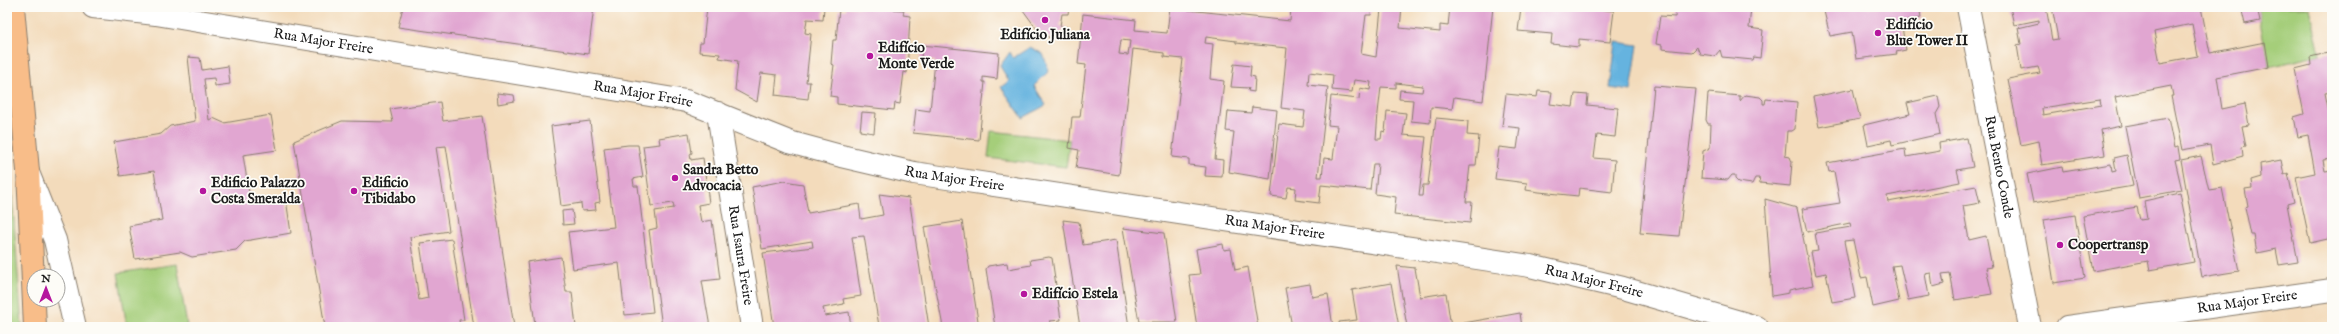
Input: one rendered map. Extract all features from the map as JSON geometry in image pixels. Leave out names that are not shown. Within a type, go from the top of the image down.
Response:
[{"type":"main road","points":[[13,7],[28,171],[35,327]]},
{"type":"street","name":"Rua Major Freire","points":[[93,7],[153,11],[646,94],[686,102],[718,113],[789,142],[914,173],[1530,266],[1623,288],[1757,327]]},
{"type":"street","name":"Rua Bento Conde","points":[[1968,7],[2030,327]]},
{"type":"street","name":"Rua Isaura Freire","points":[[718,113],[752,327]]},
{"type":"street","points":[[28,171],[55,240],[75,327]]},
{"type":"street","name":"Rua Major Freire","points":[[2067,327],[2332,290]]},
{"type":"green space","points":[[2257,7],[2310,7],[2320,55],[2269,67]]},
{"type":"green space","points":[[7,129],[22,327],[7,327]]},
{"type":"green space","points":[[991,131],[1070,140],[1066,167],[988,158]]},
{"type":"green space","points":[[177,264],[187,326],[127,327],[118,273]]},
{"type":"water","points":[[1616,42],[1638,45],[1631,91],[1610,88]]},
{"type":"water","points":[[1030,47],[1043,54],[1049,71],[1034,86],[1046,105],[1023,118],[1001,87],[1009,81],[1000,66],[1010,52],[1013,58]]},
{"type":"building","points":[[403,7],[594,7],[588,54],[398,27]]},
{"type":"building","points":[[707,7],[824,7],[823,20],[807,19],[805,33],[811,34],[806,82],[810,82],[808,99],[775,95],[777,75],[761,73],[757,102],[735,90],[738,61],[719,58],[720,54],[699,52],[700,43],[703,43]]},
{"type":"building","name":"Edifício Monte Verde","points":[[846,7],[904,10],[903,15],[910,16],[907,73],[904,72],[900,104],[895,103],[894,110],[837,104],[837,97],[830,96],[834,65],[831,64],[833,40],[836,40],[839,9],[846,10]]},
{"type":"building","points":[[957,7],[989,7],[989,11]]},
{"type":"building","name":"Edifício Juliana","points":[[1023,7],[1069,7],[1068,14],[1062,14],[1060,26],[1067,27],[1052,39],[1039,32],[1023,10]]},
{"type":"building","points":[[1170,7],[1189,7],[1188,10],[1290,21],[1291,7],[1372,7],[1371,15],[1366,15],[1361,54],[1376,57],[1381,9],[1376,7],[1402,7],[1400,28],[1440,32],[1440,25],[1448,26],[1450,7],[1493,7],[1483,101],[1454,97],[1452,109],[1431,107],[1430,123],[1411,121],[1413,100],[1399,99],[1400,90],[1422,92],[1423,86],[1396,83],[1396,88],[1381,87],[1378,113],[1376,139],[1381,139],[1382,131],[1385,132],[1387,111],[1406,113],[1403,135],[1426,137],[1419,196],[1422,196],[1423,185],[1428,185],[1436,118],[1468,121],[1467,135],[1479,136],[1476,165],[1470,165],[1466,202],[1472,202],[1470,223],[1394,215],[1396,197],[1375,194],[1378,164],[1373,164],[1370,190],[1321,185],[1319,203],[1295,200],[1296,188],[1288,187],[1286,198],[1271,196],[1279,124],[1303,127],[1305,111],[1281,108],[1287,48],[1236,43],[1236,41],[1206,37],[1205,43],[1213,44],[1210,79],[1224,81],[1215,159],[1223,160],[1222,177],[1205,176],[1206,167],[1189,165],[1189,159],[1172,157],[1183,59],[1164,57],[1164,53],[1133,49],[1119,175],[1076,168],[1079,150],[1069,148],[1072,117],[1080,117],[1086,65],[1078,64],[1083,14],[1136,20],[1135,30],[1167,33]],"holes":[[[1121,40],[1130,41],[1128,55],[1119,54]],[[1309,72],[1333,75],[1332,90],[1352,92],[1354,80],[1371,82],[1370,90],[1360,88],[1359,99],[1331,96],[1328,125],[1337,126],[1333,159],[1324,158],[1322,177],[1318,177],[1328,87],[1308,85]]]},
{"type":"building","points":[[1521,7],[1594,7],[1594,9],[1614,11],[1610,42],[1579,39],[1579,47],[1551,44],[1552,34],[1518,31]]},
{"type":"building","points":[[1676,7],[1751,7],[1749,28],[1763,30],[1760,58],[1754,57],[1753,60],[1722,57],[1720,50],[1715,56],[1700,54],[1697,47],[1692,52],[1662,49],[1662,45],[1656,44],[1660,16],[1675,17]]},
{"type":"building","name":"Edifício Blue Tower II","points":[[1823,7],[1922,7],[1922,10],[1920,11],[1921,18],[1901,22],[1906,50],[1896,52],[1897,54],[1856,59],[1852,32],[1830,36]]},
{"type":"building","points":[[2010,7],[2046,7],[2052,40],[2058,39],[2052,7],[2201,7],[2210,53],[2265,42],[2269,67],[2217,77],[2222,109],[2245,104],[2249,125],[2242,126],[2246,146],[2242,147],[2243,156],[2213,164],[2210,145],[2182,150],[2171,96],[2173,96],[2171,86],[2115,97],[2121,126],[2101,130],[2105,155],[2042,165],[2038,141],[2021,145],[2008,79],[2040,73],[2038,67],[2021,70],[2017,45],[2021,44],[2018,28],[2039,23],[2039,20],[2014,25]],"holes":[[[2192,24],[2198,56],[2160,63],[2154,32]],[[2100,99],[2101,105],[2043,115],[2042,108]]]},
{"type":"building","points":[[2241,7],[2257,7],[2260,21],[2245,24]]},
{"type":"building","points":[[922,45],[999,53],[997,79],[983,77],[983,82],[985,82],[979,140],[913,133],[916,109],[930,111],[935,61],[921,60]]},
{"type":"building","points":[[2332,52],[2332,92],[2325,93],[2332,128],[2332,159],[2323,160],[2325,171],[2332,170],[2332,238],[2310,243],[2296,177],[2315,173],[2308,135],[2298,137],[2294,117],[2304,114],[2295,69],[2311,65],[2310,57]]},
{"type":"building","name":"Edificio Palazzo Costa Smeralda","points":[[188,57],[200,58],[202,70],[228,66],[230,84],[215,86],[214,78],[204,79],[209,120],[213,118],[224,123],[271,115],[277,150],[243,155],[251,205],[286,199],[291,233],[245,241],[236,250],[192,257],[180,252],[135,259],[129,226],[162,220],[154,171],[120,176],[114,142],[161,134],[170,126],[195,121]]},
{"type":"building","points":[[1234,64],[1251,66],[1250,76],[1255,77],[1254,92],[1248,91],[1249,88],[1231,87]]},
{"type":"building","points":[[1654,86],[1696,89],[1679,236],[1640,233]]},
{"type":"building","points":[[1853,89],[1860,119],[1819,127],[1813,97]]},
{"type":"building","points":[[1538,91],[1552,92],[1550,104],[1573,107],[1575,94],[1588,95],[1587,105],[1618,108],[1615,137],[1597,135],[1594,158],[1615,160],[1612,192],[1579,188],[1578,196],[1539,192],[1526,190],[1527,183],[1495,179],[1499,147],[1517,149],[1520,128],[1502,126],[1506,94],[1537,97]]},
{"type":"building","points":[[497,93],[514,95],[515,101],[498,104]]},
{"type":"building","points":[[1708,93],[1740,96],[1740,101],[1745,95],[1760,97],[1763,100],[1763,104],[1765,104],[1766,99],[1797,102],[1795,129],[1792,131],[1787,131],[1785,156],[1790,157],[1792,162],[1790,186],[1760,183],[1759,178],[1755,178],[1752,184],[1738,182],[1735,179],[1735,175],[1732,175],[1728,180],[1701,178],[1703,151],[1710,148],[1711,124],[1708,124],[1706,120]]},
{"type":"building","points":[[1938,96],[1940,107],[1936,114],[1940,134],[1892,145],[1891,140],[1868,145],[1864,125],[1910,114],[1907,103]]},
{"type":"building","points":[[440,102],[443,121],[482,116],[514,327],[474,327],[446,146],[436,147],[449,231],[410,237],[419,300],[428,298],[420,243],[452,239],[464,320],[459,320],[460,327],[325,327],[294,141],[342,121],[393,122],[390,109]]},
{"type":"building","points":[[1252,107],[1277,110],[1270,179],[1229,172],[1234,132],[1226,131],[1228,111],[1251,113]]},
{"type":"building","points":[[862,112],[876,113],[874,133],[860,131]]},
{"type":"building","points":[[2168,118],[2174,148],[2178,147],[2180,159],[2175,160],[2182,190],[2139,198],[2125,126]]},
{"type":"building","points":[[590,121],[600,202],[595,203],[596,210],[582,211],[581,203],[561,206],[551,126]]},
{"type":"building","points":[[689,133],[692,153],[690,154],[691,160],[703,158],[709,203],[698,205],[701,222],[712,220],[720,279],[702,281],[710,327],[662,327],[649,230],[657,228],[655,211],[674,208],[673,203],[651,206],[643,146],[660,144],[659,138]]},
{"type":"building","points":[[1967,138],[1973,167],[1957,170],[1960,182],[1887,196],[1888,202],[1976,186],[1980,203],[1963,206],[1969,240],[1986,236],[1992,267],[1986,268],[1992,294],[1955,300],[1950,273],[1942,274],[1944,284],[1933,287],[1931,273],[1925,274],[1929,296],[1908,300],[1900,265],[1892,266],[1899,301],[1873,307],[1867,277],[1861,278],[1853,240],[1844,241],[1855,298],[1832,302],[1826,273],[1816,275],[1811,252],[1818,251],[1815,233],[1851,227],[1850,223],[1807,232],[1802,209],[1840,203],[1834,171],[1829,172],[1827,163],[1905,149],[1906,157],[1940,151],[1939,143]]},
{"type":"building","points":[[638,145],[643,177],[633,179],[634,186],[638,186],[653,312],[625,315],[619,263],[573,269],[568,232],[614,227],[604,148]]},
{"type":"building","points":[[2127,155],[2133,186],[2033,203],[2027,174],[2062,167],[2063,172],[2111,164],[2112,172],[2116,171],[2114,158]]},
{"type":"building","points":[[2201,156],[2209,190],[2222,188],[2239,271],[2202,277],[2181,160]]},
{"type":"building","points":[[2281,160],[2284,175],[2288,173],[2294,202],[2287,204],[2298,262],[2279,265],[2276,249],[2257,253],[2254,235],[2251,235],[2245,207],[2248,206],[2245,189],[2252,188],[2251,180],[2261,177],[2260,164]]},
{"type":"building","points":[[784,181],[803,184],[808,213],[859,204],[861,219],[883,215],[879,194],[909,198],[929,327],[897,327],[896,324],[879,326],[864,236],[852,237],[861,296],[843,299],[844,304],[823,308],[825,316],[849,312],[851,327],[827,327],[826,325],[774,327],[763,253],[813,247],[812,241],[762,249],[752,187]]},
{"type":"building","points":[[2180,193],[2194,262],[2150,270],[2148,261],[2093,271],[2083,216],[2137,207],[2140,220],[2147,219],[2144,201]]},
{"type":"building","points":[[1765,199],[1797,208],[1813,285],[1789,290],[1789,293],[1772,296]]},
{"type":"building","points":[[572,210],[574,224],[563,225],[562,211]]},
{"type":"building","points":[[2075,215],[2085,278],[2054,283],[2044,220]]},
{"type":"building","points":[[1063,220],[1079,222],[1083,245],[1116,240],[1129,327],[1080,327]]},
{"type":"building","points":[[962,221],[979,327],[943,327],[924,227]]},
{"type":"building","points":[[1123,228],[1164,233],[1177,322],[1139,322]]},
{"type":"building","points":[[1223,244],[1224,250],[1231,249],[1235,270],[1248,267],[1258,327],[1197,327],[1189,275],[1200,274],[1196,249]]},
{"type":"building","points":[[561,257],[566,292],[572,292],[576,327],[541,327],[540,324],[535,325],[527,262]]},
{"type":"building","name":"Edifício Estela","points":[[1049,257],[1052,258],[1061,320],[1050,321],[1051,327],[995,327],[986,269],[988,266],[1007,263],[1008,269],[1031,265],[1030,260]]},
{"type":"building","points":[[1397,266],[1415,268],[1420,297],[1446,293],[1451,327],[1407,327]]},
{"type":"building","points":[[1391,283],[1399,327],[1340,327],[1339,322],[1357,320],[1352,290]]},
{"type":"building","points":[[1310,284],[1312,297],[1328,294],[1333,327],[1292,327],[1285,288]]},
{"type":"building","points":[[1520,313],[1522,327],[1459,327],[1458,324]]},
{"type":"place","name":"Edifício Juliana","points":[[1045,20]]},
{"type":"place","name":"Edifício Blue Tower II","points":[[1878,33]]},
{"type":"place","name":"Edifício Monte Verde","points":[[870,56]]},
{"type":"place","name":"Sandra Betto Advocacia","points":[[675,178]]},
{"type":"place","name":"Edificio Palazzo Costa Smeralda","points":[[203,191]]},
{"type":"place","name":"Edificio Tibidabo","points":[[354,191]]},
{"type":"place","name":"Coopertransp","points":[[2060,245]]},
{"type":"place","name":"Edifício Estela","points":[[1024,294]]}]
